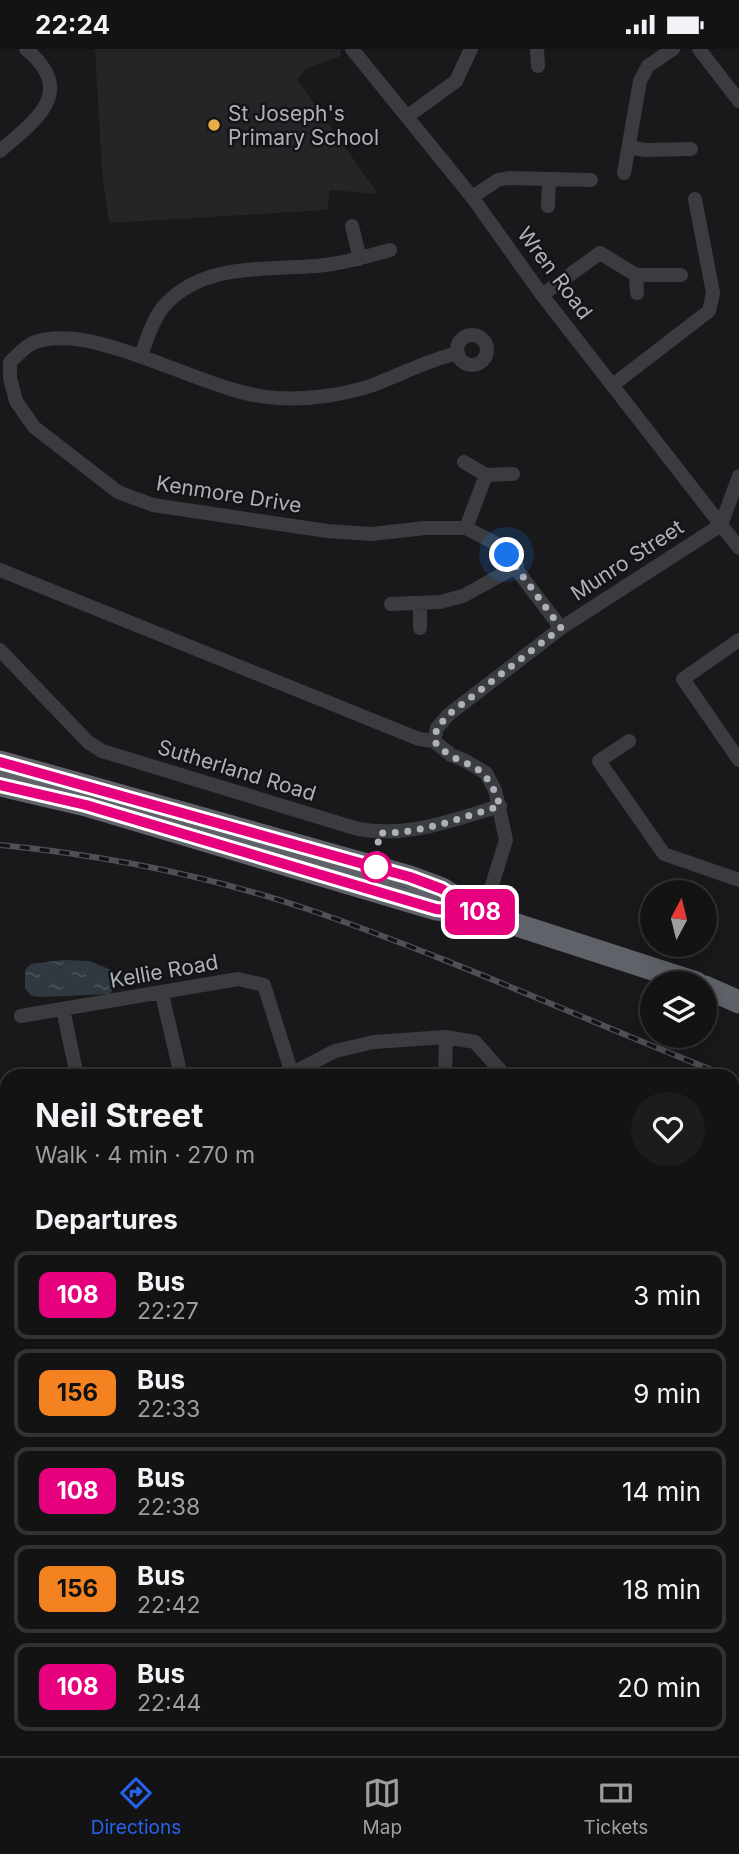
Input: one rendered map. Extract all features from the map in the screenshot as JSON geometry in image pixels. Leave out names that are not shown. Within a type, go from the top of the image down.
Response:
[{"type":"highway","points":[[0,762],[410,877],[442,889],[483,914]]},
{"type":"highway","points":[[0,785],[86,805],[436,909],[483,914],[659,971]]},
{"type":"highway","points":[[717,992],[739,1002]]},
{"type":"street","points":[[0,151],[38,118],[48,103],[51,87],[48,75],[26,49]]},
{"type":"street","name":"Wren Road","points":[[352,49],[472,197],[542,295],[614,384],[739,548]]},
{"type":"street","points":[[408,116],[456,81],[471,49]]},
{"type":"street","points":[[537,49],[538,66]]},
{"type":"street","points":[[625,173],[640,81],[648,66],[673,49]]},
{"type":"street","points":[[699,49],[739,101]]},
{"type":"street","points":[[629,147],[645,150],[691,149]]},
{"type":"street","points":[[548,206],[549,179]]},
{"type":"street","points":[[472,197],[498,180],[592,180]]},
{"type":"street","points":[[614,384],[709,311],[713,293],[695,199]]},
{"type":"street","points":[[352,226],[360,259]]},
{"type":"street","points":[[141,355],[162,308],[183,290],[209,277],[237,271],[320,266],[390,250]]},
{"type":"street","points":[[542,295],[600,253],[636,275],[681,275]]},
{"type":"street","points":[[636,275],[637,293]]},
{"type":"street","name":"Kenmore Drive","points":[[458,353],[430,360],[371,386],[317,397],[277,398],[239,392],[203,381],[141,355],[77,340],[52,338],[32,343],[5,360],[16,401],[34,427],[118,492],[153,505],[349,533],[466,528],[497,544],[517,566],[561,628]]},
{"type":"street","points":[[464,462],[486,475],[513,474]]},
{"type":"street","points":[[466,528],[486,475]]},
{"type":"street","points":[[721,525],[739,476]]},
{"type":"street","name":"Munro Street","points":[[434,741],[437,728],[448,715],[561,628],[721,525]]},
{"type":"street","points":[[391,604],[463,596],[517,566]]},
{"type":"street","points":[[0,570],[419,739],[434,741],[451,755],[486,773],[500,806],[506,840],[483,914]]},
{"type":"street","points":[[419,603],[420,628]]},
{"type":"street","points":[[739,640],[683,679],[739,760]]},
{"type":"street","name":"Sutherland Road","points":[[0,650],[88,742],[103,751],[358,829],[379,833],[401,833],[428,828],[500,806]]},
{"type":"street","points":[[629,741],[599,761],[664,854],[739,880]]},
{"type":"street","name":"Kellie Road","points":[[21,1016],[162,994],[227,980],[264,985],[288,1069]]},
{"type":"street","points":[[162,994],[179,1069]]},
{"type":"street","points":[[63,1009],[76,1069]]},
{"type":"street","points":[[445,1069],[446,1037]]},
{"type":"street","points":[[315,1069],[335,1051],[374,1042],[446,1037],[475,1042],[499,1069]]},
{"type":"shaded area","name":"St Joseph's Primary School","points":[[95,49],[340,49],[341,56],[307,68],[297,79],[378,194],[330,190],[327,210],[109,223],[102,172]]},
{"type":"water","points":[[63,960],[89,961],[114,971],[116,984],[110,994],[43,997],[32,996],[25,989],[25,970],[31,964]]},
{"type":"railway","points":[[0,845],[155,868],[270,897],[465,968],[710,1069]]},
{"type":"bus line","name":"108","points":[[0,762],[308,846],[410,877],[442,889],[483,914],[436,909],[86,805],[0,785]]},
{"type":"place","name":"St Joseph's Primary School","points":[[214,125]]},
{"type":"route","points":[[376,867],[379,833],[401,833],[428,828],[500,806],[486,773],[451,755],[434,741],[437,728],[448,715],[561,628],[507,555]]}]
